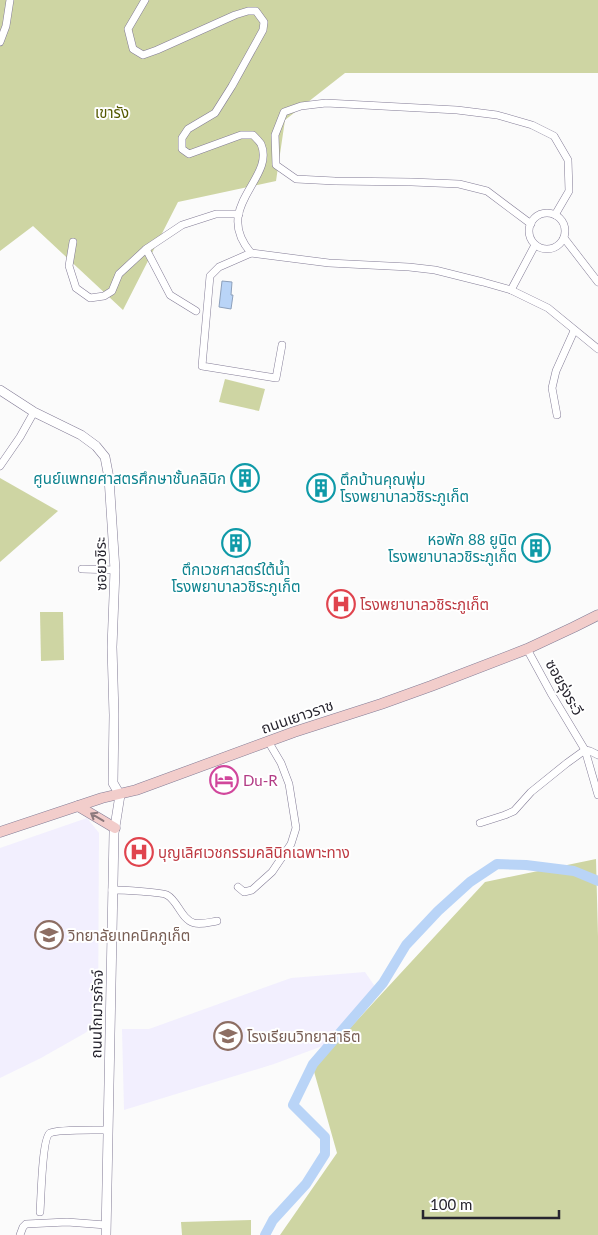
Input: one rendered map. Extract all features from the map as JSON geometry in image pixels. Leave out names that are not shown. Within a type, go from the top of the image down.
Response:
[{"type":"main road","name":"ถนนเยาวราช","points":[[0,832],[102,798],[136,790],[268,741],[431,686],[527,648],[574,628],[598,615]]},
{"type":"main road","points":[[78,806],[115,828]]},
{"type":"street","points":[[0,42],[6,26],[10,0]]},
{"type":"street","points":[[145,0],[128,29],[133,48],[143,55],[235,14],[256,11],[264,22],[263,30],[215,113],[188,129],[182,138],[182,149],[189,154],[241,135],[253,135],[261,143],[263,156],[261,168],[244,198],[238,214],[239,228],[244,244],[251,253]]},
{"type":"street","points":[[531,224],[487,191],[459,184],[296,179],[276,165],[275,135],[284,112],[301,106],[326,104],[457,110],[496,115],[532,126],[554,136],[568,160],[569,192],[555,216]]},
{"type":"street","points":[[545,213],[555,216],[563,222],[565,229],[564,238],[560,244],[551,249],[535,245],[529,234],[531,224],[539,215],[545,213]]},
{"type":"street","points":[[73,242],[69,266],[76,288],[90,298],[104,296],[112,291],[119,274],[146,249],[182,226],[216,214],[238,214]]},
{"type":"street","points":[[564,238],[597,280]]},
{"type":"street","points":[[511,290],[535,245]]},
{"type":"street","points":[[146,249],[170,295],[196,312]]},
{"type":"street","points":[[282,345],[276,378],[202,366],[210,276],[219,267],[251,253],[328,263],[435,270],[511,290],[548,308],[598,349]]},
{"type":"street","points":[[557,415],[552,388],[556,371],[574,331]]},
{"type":"street","name":"ซอยวชิระ","points":[[0,390],[34,412],[81,435],[96,446],[105,457],[109,478],[115,570],[112,647],[113,783],[120,795]]},
{"type":"street","points":[[0,466],[34,412]]},
{"type":"street","points":[[82,568],[115,570]]},
{"type":"street","name":"ซอยรุ่งระวี","points":[[527,648],[585,750],[598,795]]},
{"type":"street","points":[[238,887],[244,892],[252,890],[272,872],[292,844],[295,835],[296,828],[289,784],[281,764],[268,741]]},
{"type":"street","points":[[480,823],[514,811],[532,792],[585,750],[598,755]]},
{"type":"street","name":"ถนนโกมารภัจจ์","points":[[106,1235],[112,890],[115,828],[120,795]]},
{"type":"street","points":[[112,890],[166,894],[175,902],[184,916],[193,923],[217,921]]},
{"type":"street","points":[[40,1212],[44,1147],[49,1133],[108,1130]]},
{"type":"street","points":[[20,1235],[26,1224],[67,1222],[106,1225]]},
{"type":"shaded area","name":"วิทยาลัยเทคนิคภูเก็ต","points":[[87,818],[99,833],[98,1022],[85,1033],[41,1058],[0,1078],[0,848]]},
{"type":"shaded area","name":"โรงเรียนวิทยาสาธิต","points":[[365,972],[376,988],[328,1044],[274,1064],[124,1110],[122,1029],[149,1029],[291,978]]},
{"type":"green space","name":"เขารัง","points":[[0,0],[598,0],[598,73],[345,73],[285,120],[276,181],[178,202],[123,310],[33,226],[0,251]]},
{"type":"green space","points":[[225,379],[265,389],[259,411],[219,402]]},
{"type":"green space","points":[[0,478],[58,511],[0,562]]},
{"type":"green space","points":[[40,612],[63,612],[64,660],[41,661]]},
{"type":"green space","points":[[596,859],[598,937],[598,1235],[280,1235],[337,1153],[313,1068],[485,882]]},
{"type":"green space","points":[[251,1220],[251,1235],[182,1235],[181,1222]]},
{"type":"water","points":[[222,281],[232,282],[231,309],[219,307]]},
{"type":"waterway","points":[[265,1235],[273,1220],[306,1184],[325,1154],[325,1137],[293,1105],[313,1064],[383,983],[406,945],[438,911],[470,882],[497,864],[526,865],[574,871],[598,881]]},
{"type":"place","name":"ศูนย์แพทยศาสตรศึกษาชั้นคลินิก","points":[[245,478]]},
{"type":"place","name":"ตึกบ้านคุณพุ่ม โรงพยาบาลวชิระภูเก็ต","points":[[321,488]]},
{"type":"place","name":"ตึกเวชศาสตร์ใต้น้ำ โรงพยาบาลวชิระภูเก็ต","points":[[236,543]]},
{"type":"place","name":"หอพัก 88 ยูนิต โรงพยาบาลวชิระภูเก็ต","points":[[536,548]]},
{"type":"place","name":"โรงพยาบาลวชิระภูเก็ต","points":[[341,604]]},
{"type":"place","name":"Du-R","points":[[224,780]]},
{"type":"place","name":"บุญเลิศเวชกรรมคลินิกเฉพาะทาง","points":[[139,852]]},
{"type":"place","name":"วิทยาลัยเทคนิคภูเก็ต","points":[[49,935]]},
{"type":"place","name":"โรงเรียนวิทยาสาธิต","points":[[228,1036]]}]
